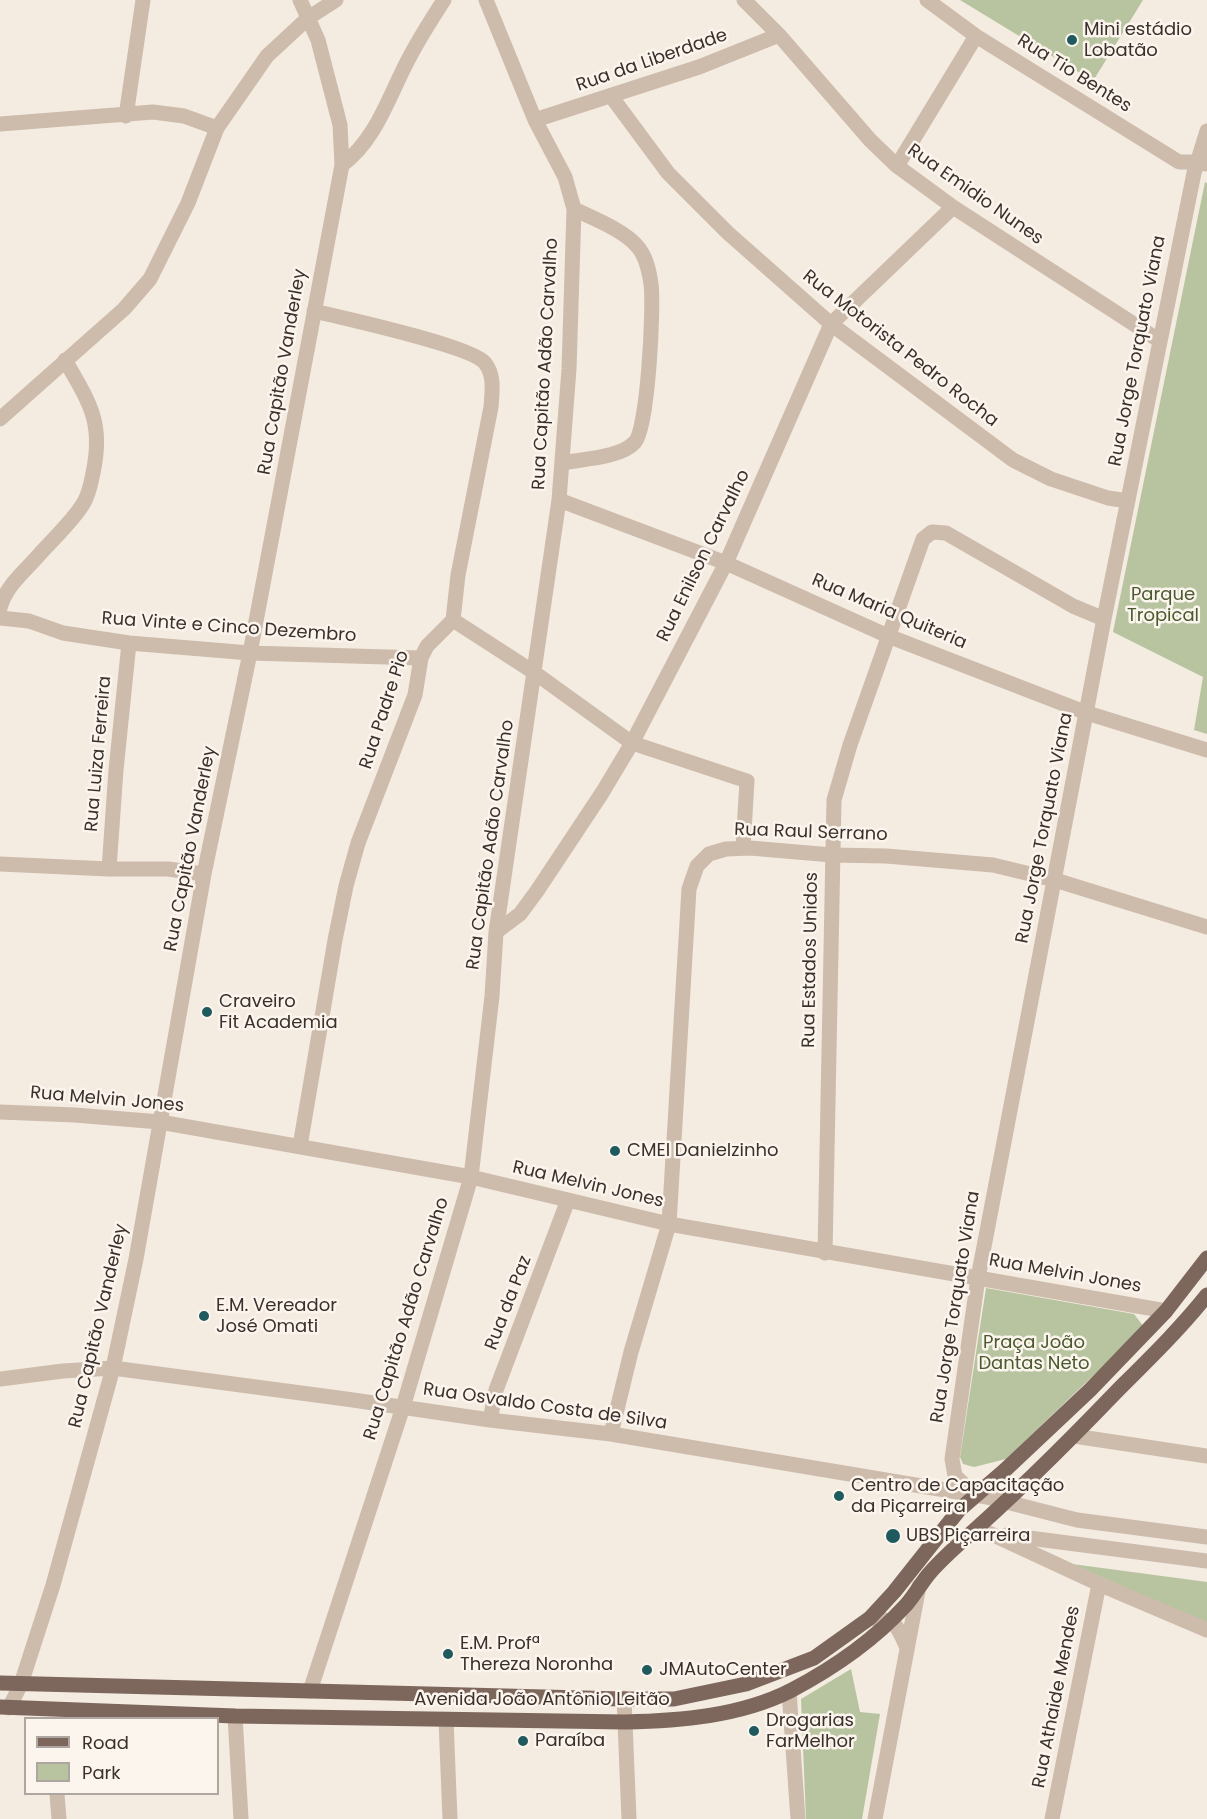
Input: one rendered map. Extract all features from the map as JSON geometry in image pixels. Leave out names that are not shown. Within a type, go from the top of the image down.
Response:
[{"type":"main road","name":"Avenida João Antônio Leitão","points":[[0,1683],[674,1699],[746,1684],[814,1658],[870,1617],[894,1592],[958,1510],[1090,1390],[1166,1311],[1207,1258]]},
{"type":"main road","name":"Avenida João Antônio Leitão","points":[[5,1708],[53,1714],[626,1722],[669,1721],[699,1717],[762,1703],[789,1691],[844,1658],[867,1642],[891,1620],[908,1603],[945,1557],[983,1531],[1007,1502],[1187,1321],[1207,1295]]},
{"type":"street","points":[[126,116],[144,0]]},
{"type":"street","name":"Rua Capitão Vanderley","points":[[5,1708],[21,1684],[53,1585],[113,1368],[136,1259],[204,874],[250,653],[342,165],[340,125],[318,40],[300,0]]},
{"type":"street","points":[[0,419],[123,309],[155,271],[188,204],[217,128],[267,56],[308,18],[336,0]]},
{"type":"street","points":[[342,165],[354,156],[369,138],[422,34],[444,0]]},
{"type":"street","name":"Rua Capitão Adão Carvalho","points":[[310,1691],[403,1407],[471,1177],[492,996],[496,932],[559,500],[569,369],[574,209],[565,177],[535,120],[486,0]]},
{"type":"street","name":"Rua Emidio Nunes","points":[[744,0],[779,35],[870,140],[897,166],[953,207],[1160,340]]},
{"type":"street","name":"Rua Tio Bentes","points":[[927,0],[976,36],[1179,162],[1202,163]]},
{"type":"street","name":"Rua da Liberdade","points":[[535,120],[699,68],[779,35]]},
{"type":"street","points":[[897,166],[976,36]]},
{"type":"street","name":"Rua Motorista Pedro Rocha","points":[[611,96],[668,173],[728,233],[831,324],[1013,460],[1051,479],[1108,498],[1128,501]]},
{"type":"street","points":[[0,124],[126,116],[153,112],[170,113],[217,128]]},
{"type":"street","name":"Rua Jorge Torquato Viana","points":[[976,1496],[955,1476],[952,1459],[978,1278],[1104,619],[1160,340],[1202,163],[1207,131]]},
{"type":"street","name":"Rua Enilson Carvalho","points":[[496,932],[520,914],[537,891],[632,743],[726,563],[831,324],[953,207]]},
{"type":"street","points":[[562,463],[606,456],[627,448],[637,441],[645,400],[653,307],[648,264],[637,245],[574,209]]},
{"type":"street","points":[[314,311],[459,349],[484,361],[491,375],[491,408],[458,575],[453,620],[535,673],[632,743],[747,781],[743,848]]},
{"type":"street","points":[[0,608],[2,600],[20,573],[84,503],[90,488],[98,446],[97,427],[87,400],[65,360]]},
{"type":"street","name":"Rua Maria Quiteria","points":[[559,500],[726,563],[888,636],[1087,713],[1207,750]]},
{"type":"street","name":"Rua Estados Unidos","points":[[825,1253],[834,800],[849,745],[923,539],[932,532],[946,533],[1073,606],[1104,619]]},
{"type":"street","name":"Rua Vinte e Cinco Dezembro","points":[[0,618],[29,621],[63,633],[129,643],[250,653],[421,658]]},
{"type":"street","name":"Rua Padre Pio","points":[[300,1146],[334,940],[358,843],[415,695],[421,658],[427,646],[453,620]]},
{"type":"street","name":"Rua Luiza Ferreira","points":[[109,869],[129,643]]},
{"type":"street","name":"Rua Raul Serrano","points":[[669,1224],[689,889],[697,866],[709,854],[726,849],[743,848],[993,865],[1055,880],[1207,927]]},
{"type":"street","points":[[0,864],[168,870],[204,874]]},
{"type":"street","name":"Rua Melvin Jones","points":[[0,1112],[160,1122],[471,1177],[669,1224],[1166,1311]]},
{"type":"street","name":"Rua da Paz","points":[[490,1420],[496,1390],[568,1200]]},
{"type":"street","points":[[611,1434],[631,1352],[669,1224]]},
{"type":"street","name":"Rua Osvaldo Costa de Silva","points":[[0,1379],[63,1371],[113,1368],[490,1420],[611,1434],[987,1497],[1077,1520],[1207,1537]]},
{"type":"street","points":[[1074,1436],[1207,1456]]},
{"type":"street","points":[[983,1531],[1207,1561]]},
{"type":"street","points":[[983,1531],[1207,1630]]},
{"type":"street","name":"Rua Athaide Mendes","points":[[1052,1819],[1099,1584]]},
{"type":"street","points":[[875,1819],[919,1587]]},
{"type":"street","points":[[870,1617],[891,1620],[896,1624],[907,1648]]},
{"type":"street","points":[[789,1691],[798,1819]]},
{"type":"street","points":[[624,1698],[629,1819]]},
{"type":"street","points":[[235,1716],[241,1819]]},
{"type":"street","points":[[446,1720],[450,1819]]},
{"type":"street","points":[[57,1795],[59,1819]]},
{"type":"green space","name":"Mini estádio Lobatão","points":[[960,0],[1143,0],[1093,81]]},
{"type":"green space","name":"Parque Tropical","points":[[1205,182],[1207,183],[1207,734],[1194,730],[1203,677],[1113,632]]},
{"type":"green space","name":"Praça João Dantas Neto","points":[[986,1288],[1134,1314],[1144,1327],[1006,1459],[974,1467],[963,1464],[960,1457]]},
{"type":"green space","points":[[1072,1564],[1207,1582],[1207,1624]]},
{"type":"green space","points":[[851,1669],[860,1712],[880,1714],[862,1819],[806,1819],[801,1699]]},
{"type":"place","name":"Mini estádio Lobatão","points":[[1072,40]]},
{"type":"place","name":"Craveiro Fit Academia","points":[[207,1012]]},
{"type":"place","name":"CMEI Danielzinho","points":[[615,1151]]},
{"type":"place","name":"E.M. Vereador José Omati","points":[[204,1316]]},
{"type":"place","name":"Centro de Capacitação da Piçarreira","points":[[839,1496]]},
{"type":"place","name":"UBS Piçarreira","points":[[893,1536]]},
{"type":"place","name":"E.M. Profª Thereza Noronha","points":[[448,1654]]},
{"type":"place","name":"JMAutoCenter","points":[[647,1670]]},
{"type":"place","name":"Drogarias FarMelhor","points":[[754,1731]]},
{"type":"place","name":"Paraíba","points":[[523,1741]]}]
